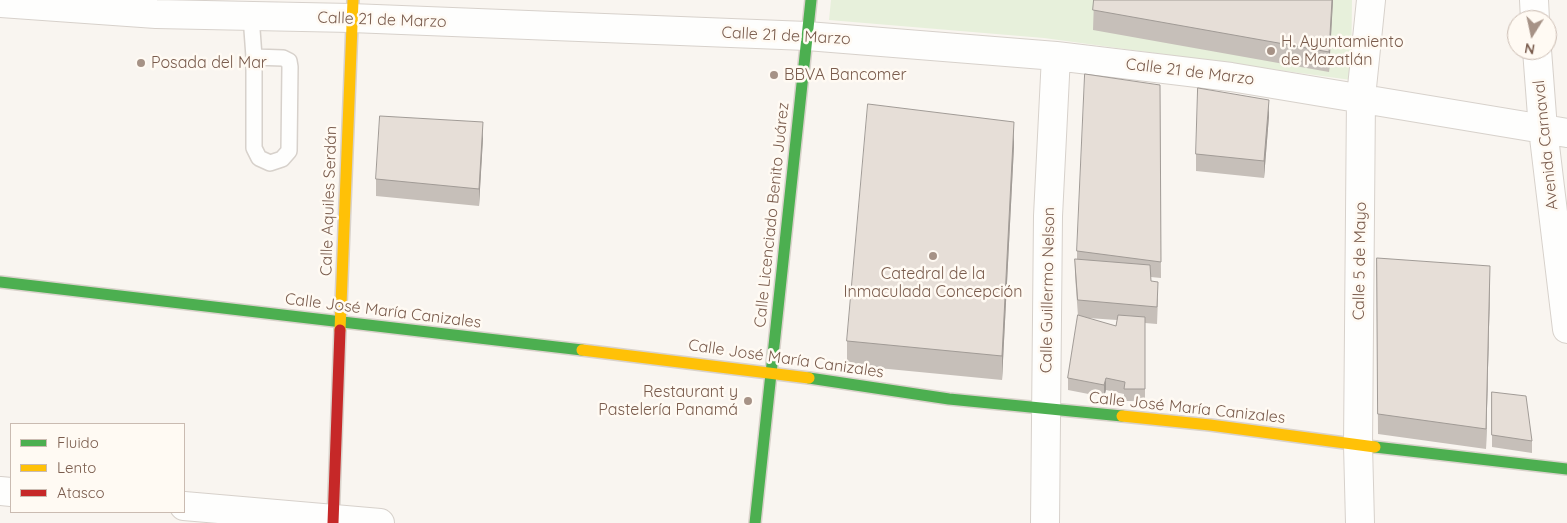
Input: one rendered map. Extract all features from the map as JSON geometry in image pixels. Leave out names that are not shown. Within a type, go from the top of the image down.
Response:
[{"type":"street","name":"Calle Licenciado Benito Juárez","points":[[755,523],[811,0]]},
{"type":"street","name":"Calle 5 de Mayo","points":[[1360,523],[1358,445],[1362,98],[1370,0]]},
{"type":"street","name":"Calle 21 de Marzo","points":[[0,4],[156,14],[251,16],[352,9],[807,36],[1056,56],[1231,77],[1555,131]]},
{"type":"street","name":"Calle Aquiles Serdán","points":[[333,521],[352,9]]},
{"type":"street","name":"Calle Guillermo Nelson","points":[[1046,523],[1048,216],[1056,56]]},
{"type":"street","name":"Avenida Carnaval","points":[[1539,60],[1555,131],[1567,329]]},
{"type":"street","name":"Calle José María Canizales","points":[[0,282],[772,372],[949,399],[1210,425],[1358,445],[1567,468]]},
{"type":"street","points":[[185,506],[333,521],[380,523]]},
{"type":"lane","points":[[251,16],[254,57],[254,148],[259,158],[270,163],[282,159],[288,151],[290,67],[289,61],[283,58],[254,57]]},
{"type":"green space","points":[[831,0],[1352,0],[1351,80],[1044,38],[829,20]]},
{"type":"building","name":"H. Ayuntamiento de Mazatlán","points":[[1094,0],[1332,0],[1329,52],[1093,10]]},
{"type":"building","points":[[1085,74],[1160,85],[1161,262],[1077,251]]},
{"type":"building","points":[[1198,88],[1269,100],[1264,161],[1196,154]]},
{"type":"building","name":"Catedral de la Inmaculada Concepción","points":[[868,104],[1014,122],[1002,356],[847,341]]},
{"type":"building","points":[[380,116],[483,122],[479,189],[376,179]]},
{"type":"building","points":[[1377,258],[1490,266],[1486,429],[1378,414]]},
{"type":"building","points":[[1075,259],[1150,265],[1151,281],[1158,282],[1157,307],[1078,300]]},
{"type":"building","points":[[1078,315],[1116,326],[1118,315],[1145,317],[1145,389],[1124,389],[1125,382],[1106,378],[1104,385],[1068,378]]},
{"type":"building","points":[[1492,392],[1526,396],[1532,441],[1492,435]]},
{"type":"traffic: fast","points":[[755,523],[811,0]]},
{"type":"traffic: fast","points":[[0,282],[582,350]]},
{"type":"traffic: fast","points":[[809,378],[949,399],[1122,416]]},
{"type":"traffic: fast","points":[[1375,447],[1567,469]]},
{"type":"traffic: slow","points":[[340,330],[353,0]]},
{"type":"traffic: slow","points":[[582,350],[809,378]]},
{"type":"traffic: slow","points":[[1122,416],[1210,425],[1375,447]]},
{"type":"traffic: jam","points":[[333,523],[340,330]]},
{"type":"place","name":"H. Ayuntamiento de Mazatlán","points":[[1271,51]]},
{"type":"place","name":"Posada del Mar","points":[[141,63]]},
{"type":"place","name":"BBVA Bancomer","points":[[774,75]]},
{"type":"place","name":"Catedral de la Inmaculada Concepción","points":[[933,256]]},
{"type":"place","name":"Restaurant y Pastelería Panamá","points":[[748,401]]}]
